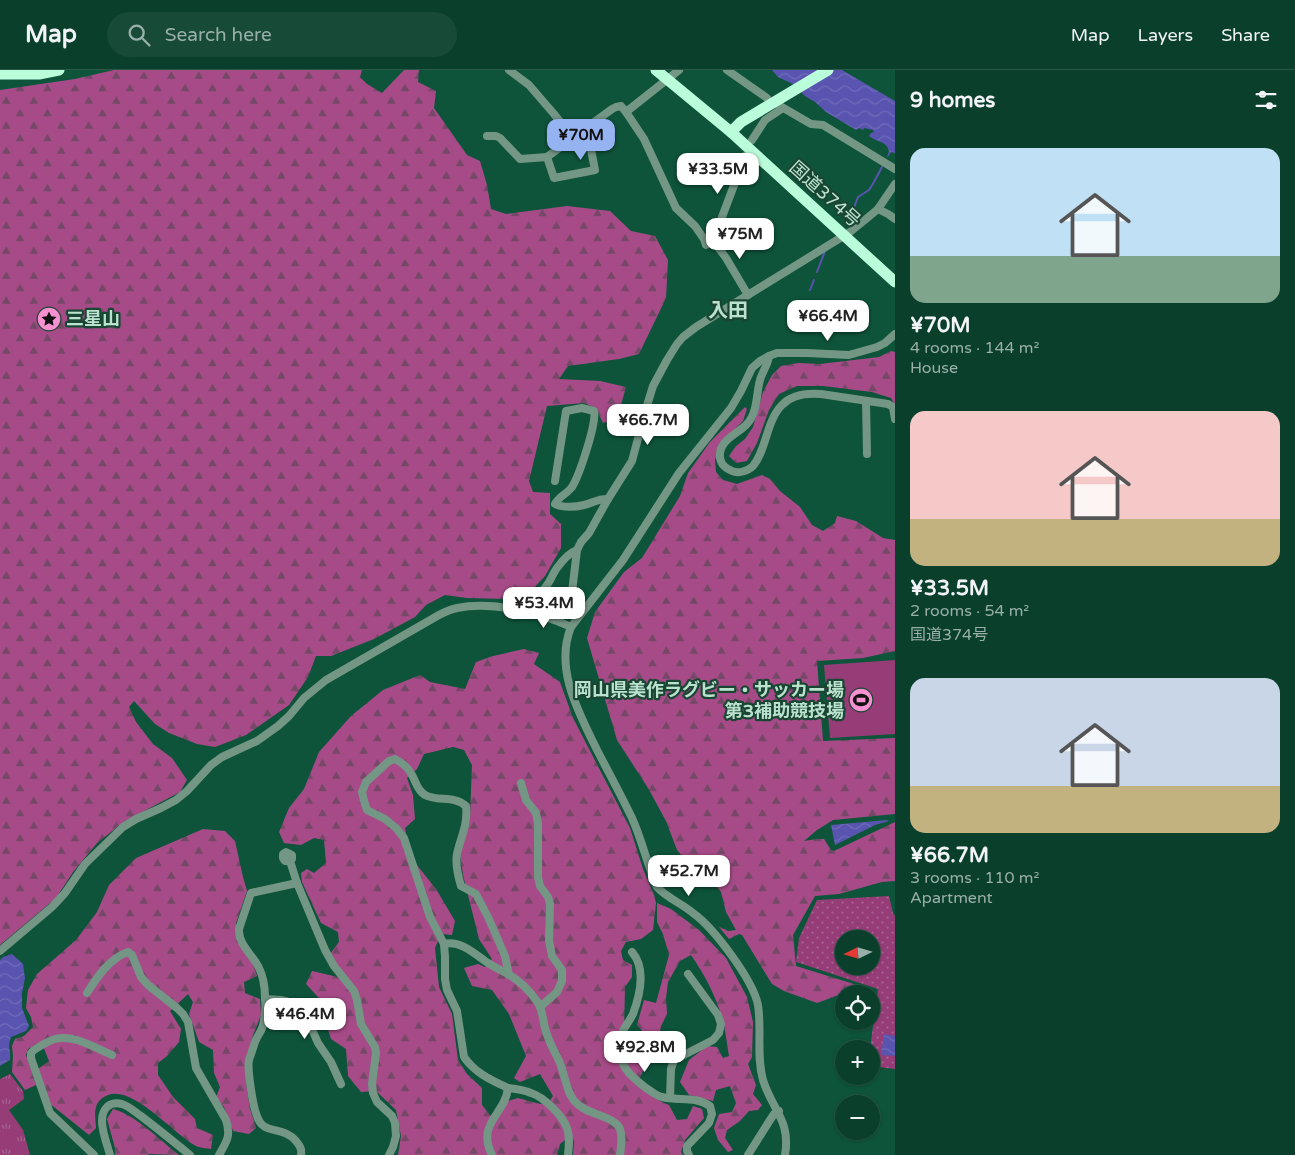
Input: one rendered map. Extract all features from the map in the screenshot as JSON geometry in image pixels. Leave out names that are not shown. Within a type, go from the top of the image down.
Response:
[{"type":"highway","points":[[0,74],[39,74],[59,70]]},
{"type":"highway","name":"国道374号","points":[[656,70],[731,132],[895,282]]},
{"type":"highway","points":[[731,132],[741,122],[782,104],[828,70]]},
{"type":"street","points":[[509,70],[529,86],[573,138]]},
{"type":"street","points":[[626,112],[679,70]]},
{"type":"street","points":[[727,70],[767,98]]},
{"type":"street","points":[[752,140],[765,120],[782,104],[812,124],[823,125],[895,169]]},
{"type":"street","points":[[487,136],[500,138],[520,159],[547,158],[616,107],[620,106],[644,139],[676,208],[695,226],[706,245],[716,233],[745,156]]},
{"type":"street","points":[[547,158],[554,178],[595,170],[587,129]]},
{"type":"street","points":[[577,618],[574,612],[572,592],[577,550],[632,461],[654,386],[677,344],[696,326],[850,232],[878,209],[895,184]]},
{"type":"street","points":[[878,209],[895,219]]},
{"type":"street","points":[[712,239],[726,258],[748,295]]},
{"type":"street","points":[[786,1155],[787,1138],[783,1120],[764,1083],[760,1067],[758,1004],[751,986],[718,937],[706,924],[656,887],[633,820],[576,707],[567,671],[567,636],[577,618],[628,553],[679,473],[731,408],[752,368],[760,360],[777,354],[849,355],[877,347],[895,334]]},
{"type":"street","points":[[769,356],[760,378],[754,413],[748,424],[726,441],[721,449],[721,462],[726,468],[734,472],[743,472],[751,468],[757,459],[776,412],[790,399],[810,393],[888,404],[893,407],[895,418]]},
{"type":"street","points":[[866,401],[867,454]]},
{"type":"street","points":[[555,481],[566,411],[582,408],[594,411],[594,422],[582,464],[571,488],[560,497],[556,504],[558,506],[576,506],[608,499]]},
{"type":"street","points":[[524,611],[525,607],[547,585],[557,568],[572,552],[577,550]]},
{"type":"street","points":[[0,952],[52,907],[65,893],[85,864],[123,827],[176,800],[188,791],[211,765],[222,757],[257,741],[278,726],[304,698],[326,680],[444,612],[468,606],[488,606],[524,611],[562,622],[571,627]]},
{"type":"street","points":[[509,975],[505,956],[476,894],[461,886],[457,870],[457,855],[466,823],[466,806],[461,801],[431,798],[423,794],[412,774],[403,763],[395,759],[389,761],[366,782],[362,792],[364,801],[367,810],[385,819],[404,838],[430,917],[444,944],[445,979],[447,990],[457,1011],[464,1057],[468,1064],[477,1072],[508,1088],[533,1093],[546,1102],[563,1120],[567,1128],[570,1141],[568,1155]]},
{"type":"street","points":[[521,783],[526,800],[536,813],[538,824],[538,877],[540,886],[548,897],[550,904],[548,941],[552,956],[562,970],[562,981],[557,992],[540,1007]]},
{"type":"street","points":[[290,861],[325,950],[334,966],[354,991],[361,1024],[375,1047],[373,1093],[377,1102],[392,1116],[395,1123],[396,1136],[389,1155]]},
{"type":"street","points":[[297,882],[251,893],[238,934],[259,968],[266,999],[263,1025],[255,1042],[248,1065],[255,1110],[262,1126],[271,1130],[286,1132],[293,1137],[300,1147],[301,1155]]},
{"type":"street","points":[[444,944],[450,942],[457,944],[494,968],[509,975],[536,1000],[540,1007],[544,1027],[570,1095],[576,1104],[585,1110],[614,1121],[619,1127],[621,1135],[620,1155]]},
{"type":"street","points":[[87,992],[96,978],[113,961],[128,952],[132,955],[141,977],[148,985],[183,1014],[188,1022],[196,1068],[226,1120],[229,1130],[228,1139],[219,1155]]},
{"type":"street","points":[[632,952],[640,966],[638,998],[632,1015],[622,1031],[618,1051],[624,1068],[632,1078],[653,1093],[661,1097],[696,1100],[710,1106],[712,1114],[709,1123],[687,1146],[689,1155]]},
{"type":"street","points":[[670,1098],[671,1068],[674,1060],[713,1040],[720,1033],[721,1024],[718,1015],[688,974]]},
{"type":"street","points":[[266,999],[281,1000],[298,1006],[307,1018],[318,1043],[331,1062],[341,1084]]},
{"type":"street","points":[[94,1155],[50,1113],[31,1058],[31,1053],[55,1039],[67,1038],[112,1056]]},
{"type":"street","points":[[492,1155],[489,1150],[487,1136],[488,1126],[501,1107],[508,1093],[508,1088]]},
{"type":"street","points":[[110,1155],[102,1124],[102,1116],[110,1104],[115,1103],[123,1104],[132,1109],[190,1155]]},
{"type":"street","points":[[748,1155],[774,1114],[779,1111]]},
{"type":"green space","points":[[114,70],[362,70],[360,77],[367,84],[382,93],[404,70],[419,70],[418,82],[436,91],[434,108],[467,155],[480,161],[491,209],[506,214],[567,206],[610,211],[631,231],[655,236],[668,260],[666,298],[639,354],[619,359],[568,366],[559,379],[600,381],[626,387],[617,419],[603,423],[596,408],[584,403],[547,406],[529,481],[533,492],[550,493],[550,514],[561,524],[561,548],[545,576],[529,593],[508,599],[467,598],[445,595],[426,605],[415,617],[374,639],[331,656],[316,656],[308,677],[289,705],[246,735],[215,747],[197,744],[169,733],[155,724],[134,701],[129,707],[136,722],[153,744],[172,758],[187,780],[180,792],[125,821],[97,843],[73,872],[56,898],[0,945],[0,90],[75,79]]},
{"type":"green space","points":[[891,351],[895,352],[895,405],[891,398],[872,392],[823,386],[797,386],[779,394],[769,410],[757,443],[747,461],[736,463],[729,456],[753,427],[763,392],[772,375],[781,366],[798,363],[820,364],[879,357]]},
{"type":"green space","points":[[745,407],[747,409],[743,421],[719,445],[715,460],[716,472],[723,480],[737,484],[762,475],[770,479],[780,491],[800,507],[812,525],[823,531],[835,523],[837,516],[856,521],[883,538],[895,540],[895,651],[863,658],[817,661],[823,741],[895,738],[895,814],[833,820],[804,841],[824,839],[831,850],[834,851],[895,822],[895,881],[882,882],[839,894],[815,896],[793,935],[796,966],[857,985],[835,985],[835,996],[817,1003],[784,991],[772,984],[742,935],[739,934],[729,939],[718,926],[728,931],[736,930],[726,912],[721,892],[710,878],[692,868],[677,850],[666,821],[648,788],[617,740],[587,638],[595,612],[624,572],[642,558],[680,496],[688,473],[710,442]]},
{"type":"green space","points":[[524,649],[539,653],[534,664],[560,682],[573,718],[630,828],[643,869],[654,895],[656,903],[653,930],[641,939],[626,942],[621,951],[623,960],[632,965],[632,977],[625,987],[624,1033],[631,1043],[641,1044],[645,1034],[637,1025],[644,1000],[656,1003],[669,955],[663,934],[657,922],[657,903],[671,909],[699,930],[726,958],[747,997],[753,1022],[752,1057],[748,1064],[756,1085],[753,1094],[762,1105],[758,1110],[749,1111],[740,1121],[727,1130],[725,1138],[733,1150],[728,1152],[718,1140],[714,1128],[719,1114],[732,1112],[736,1103],[730,1086],[716,1090],[713,1101],[689,1095],[680,1082],[689,1060],[707,1046],[717,1047],[723,1058],[729,1056],[724,1026],[714,996],[691,955],[680,961],[668,982],[667,1014],[661,1026],[658,1043],[648,1059],[638,1082],[656,1099],[669,1105],[677,1120],[687,1119],[693,1106],[702,1109],[704,1118],[685,1140],[681,1152],[683,1155],[573,1155],[574,1142],[571,1135],[560,1144],[557,1155],[398,1155],[401,1136],[396,1110],[376,1091],[361,1092],[348,1076],[346,1049],[331,1039],[318,997],[306,984],[312,971],[346,979],[330,954],[339,942],[338,932],[321,923],[302,882],[301,873],[307,869],[314,873],[326,863],[324,840],[314,838],[301,845],[284,843],[279,832],[289,808],[304,789],[319,752],[351,716],[383,690],[420,675],[430,682],[465,689],[476,662]],"holes":[[[453,747],[464,750],[472,765],[470,819],[460,855],[479,939],[492,959],[485,967],[478,964],[464,968],[472,986],[492,990],[509,1014],[526,1056],[514,1078],[520,1082],[540,1074],[553,1096],[549,1102],[540,1104],[518,1098],[508,1101],[499,1115],[490,1115],[482,1105],[482,1088],[467,1074],[458,1060],[452,1014],[439,987],[435,948],[441,934],[452,935],[455,921],[436,889],[416,864],[405,828],[415,819],[413,795],[407,778],[417,769],[424,754]]]},
{"type":"green space","name":"岡山県美作ラグビー・サッカー場 第3補助競技場","points":[[895,660],[895,734],[830,738],[824,665]]},
{"type":"green space","points":[[203,829],[225,831],[235,841],[247,891],[236,923],[237,942],[251,959],[257,976],[244,982],[245,993],[260,999],[261,1015],[246,1060],[246,1083],[250,1109],[256,1128],[249,1134],[233,1131],[224,1107],[216,1097],[220,1087],[214,1073],[213,1050],[199,1042],[189,1014],[193,1002],[188,994],[170,1011],[181,1029],[179,1042],[158,1063],[158,1075],[173,1097],[195,1119],[197,1128],[213,1135],[211,1149],[196,1146],[141,1104],[129,1097],[118,1094],[108,1095],[99,1101],[96,1108],[96,1128],[89,1135],[49,1103],[38,1069],[49,1061],[43,1046],[38,1043],[28,1049],[26,1055],[36,1085],[25,1090],[12,1072],[12,1046],[15,1039],[24,1036],[33,1027],[31,1017],[26,1008],[28,990],[37,974],[76,940],[97,912],[109,885],[136,858]]},
{"type":"green space","points":[[889,896],[895,916],[895,1069],[880,1067],[880,1040],[871,1040],[873,1030],[880,1030],[880,985],[866,985],[835,975],[880,975],[880,930],[835,930],[835,975],[796,962],[799,938],[817,900]]},
{"type":"green space","points":[[10,1074],[23,1091],[24,1099],[9,1110],[23,1130],[30,1155],[0,1155],[0,1079]]},
{"type":"green space","points":[[113,1109],[130,1116],[179,1155],[115,1155],[115,1148],[107,1119]]},
{"type":"water","points":[[772,70],[842,70],[895,101],[895,153],[891,152],[887,157],[889,151],[886,145],[869,136],[874,132],[873,130],[859,128],[856,130],[826,112],[793,84],[778,77]]},
{"type":"water","points":[[889,821],[875,825],[835,845],[831,825]]},
{"type":"water","points":[[12,954],[23,964],[25,978],[22,1008],[29,1026],[26,1031],[11,1037],[9,1043],[10,1060],[0,1066],[0,960]]},
{"type":"water","points":[[884,1034],[895,1036],[895,1056],[881,1055]]},
{"type":"waterway","points":[[845,223],[852,213],[858,197],[869,190],[882,167]]},
{"type":"waterway","points":[[817,272],[825,251]]},
{"type":"waterway","points":[[810,290],[814,280]]},
{"type":"place","name":"三星山","points":[[49,319]]},
{"type":"place","name":"岡山県美作ラグビー・サッカー場 第3補助競技場","points":[[861,700]]},
{"type":"district","name":"入田","points":[[728,310]]}]
